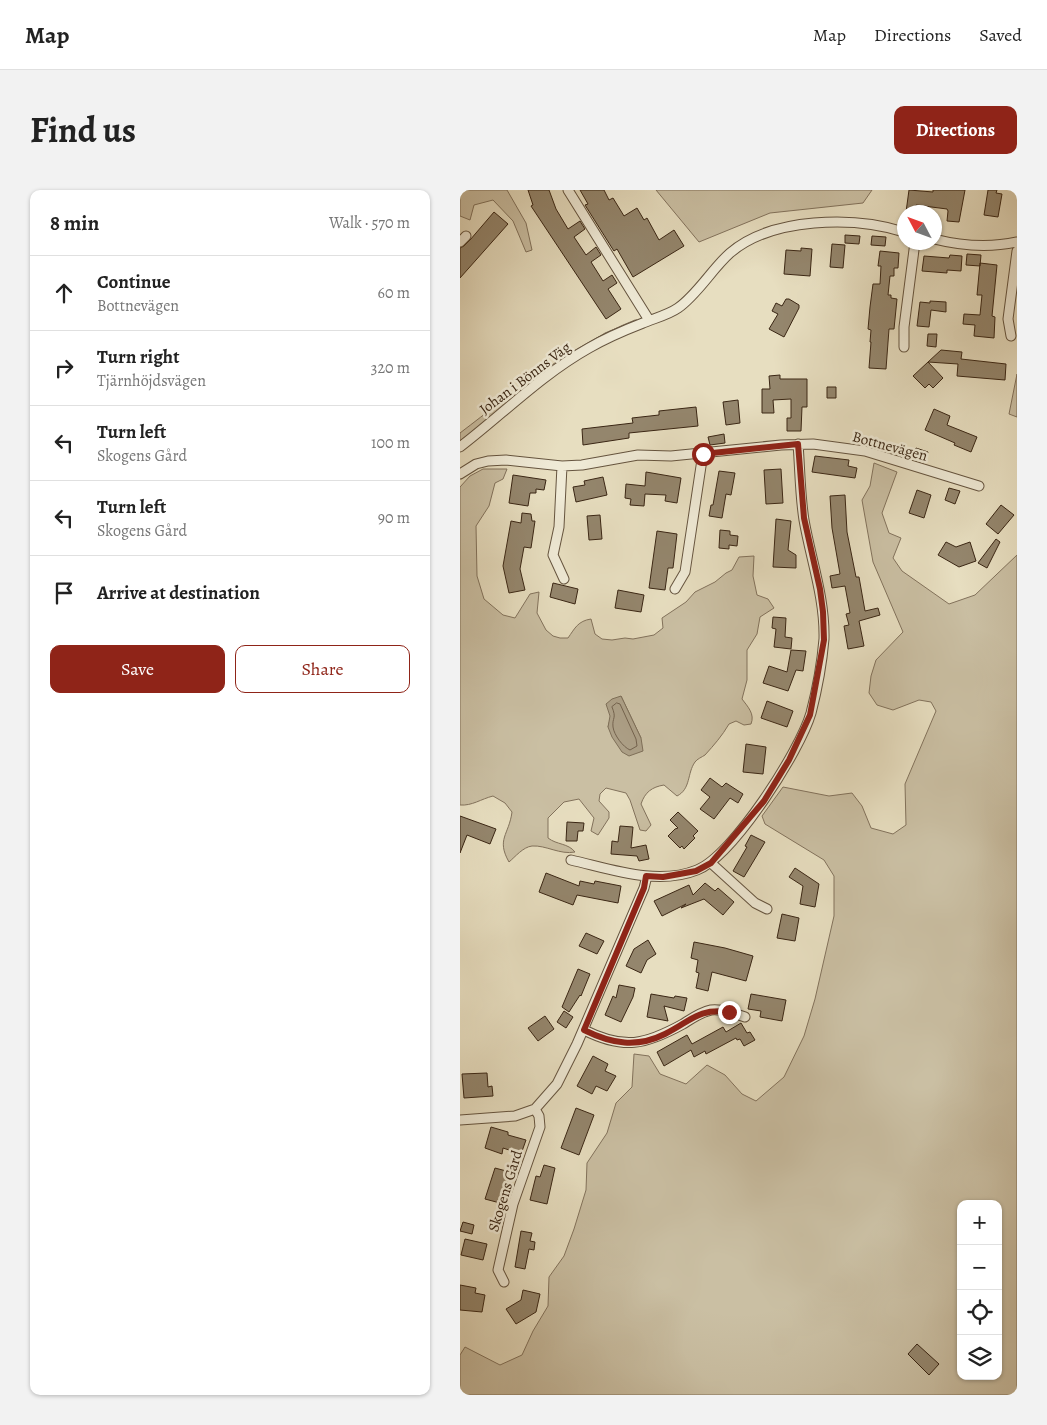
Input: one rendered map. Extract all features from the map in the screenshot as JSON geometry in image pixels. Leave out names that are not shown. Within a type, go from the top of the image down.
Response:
[{"type":"street","points":[[568,190],[644,309],[649,320]]},
{"type":"street","name":"Johan i Bönns Väg","points":[[460,447],[521,396],[567,361],[616,334],[678,308],[733,252],[745,243],[772,231],[801,225],[851,222],[897,231]]},
{"type":"street","points":[[942,242],[958,245],[984,246],[1017,242]]},
{"type":"street","points":[[904,347],[904,327],[914,250]]},
{"type":"street","points":[[1011,336],[1008,319],[1017,251]]},
{"type":"street","points":[[571,860],[646,876],[663,877],[696,871],[711,863],[764,801],[789,760],[810,715],[824,640],[820,589],[804,518],[798,444]]},
{"type":"street","name":"Bottnevägen","points":[[460,474],[476,464],[488,461],[506,460],[562,466],[582,466],[638,455],[671,456],[703,454],[813,444],[865,451],[979,486]]},
{"type":"street","points":[[676,590],[685,572],[703,454]]},
{"type":"street","points":[[562,466],[559,527],[553,555],[564,579]]},
{"type":"street","points":[[711,863],[755,903],[767,909]]},
{"type":"street","points":[[460,1120],[515,1116],[535,1109],[557,1084],[584,1030],[644,888],[646,876]]},
{"type":"street","points":[[584,1030],[624,1044],[644,1042],[664,1034],[709,1010],[729,1012],[745,1017]]},
{"type":"street","name":"Skogens Gård","points":[[504,1282],[498,1270],[511,1214],[540,1127],[539,1116],[535,1109]]},
{"type":"shaded area","points":[[460,190],[507,190],[526,223],[532,250],[526,252],[513,221],[493,200],[474,205],[470,220],[460,216]]},
{"type":"shaded area","points":[[656,190],[872,190],[863,203],[770,213],[699,242]]},
{"type":"shaded area","points":[[598,338],[551,367],[460,442],[460,433],[501,401],[544,370]]},
{"type":"shaded area","points":[[1017,374],[1017,417],[1009,414]]},
{"type":"shaded area","points":[[874,463],[897,472],[882,513],[889,533],[901,538],[893,558],[902,571],[949,604],[975,595],[1017,555],[1017,1395],[460,1395],[460,1355],[465,1347],[500,1365],[522,1355],[533,1331],[548,1306],[549,1277],[564,1256],[574,1229],[586,1190],[587,1163],[607,1133],[616,1103],[632,1087],[634,1054],[649,1056],[660,1074],[686,1084],[707,1065],[725,1075],[742,1094],[756,1101],[784,1077],[804,1036],[815,999],[834,916],[834,876],[824,860],[765,824],[762,816],[783,787],[829,796],[852,793],[862,806],[871,828],[893,834],[906,825],[905,784],[936,711],[931,702],[919,700],[893,710],[877,705],[869,693],[871,676],[876,660],[903,632],[873,562],[862,500],[870,486]]},
{"type":"shaded area","points":[[483,469],[507,469],[503,479],[495,483],[489,506],[476,526],[477,576],[484,599],[503,615],[515,618],[530,594],[539,592],[537,613],[546,630],[553,636],[560,638],[568,638],[580,623],[591,619],[595,634],[602,639],[633,639],[654,635],[663,628],[662,618],[686,602],[695,592],[715,582],[732,570],[739,557],[754,556],[753,576],[757,595],[768,599],[774,608],[760,617],[757,634],[747,650],[747,680],[742,699],[749,708],[752,717],[751,724],[744,725],[736,721],[729,724],[705,755],[695,762],[685,789],[677,796],[664,785],[656,787],[647,793],[641,804],[651,825],[646,831],[640,830],[626,793],[606,788],[600,794],[599,801],[609,812],[609,818],[598,835],[591,831],[594,818],[579,799],[564,802],[548,818],[548,838],[569,847],[575,852],[569,853],[532,846],[522,850],[509,862],[505,854],[503,842],[512,812],[505,803],[493,796],[460,805],[460,487],[470,476]],"holes":[[[621,696],[641,738],[608,727]]]},
{"type":"water","points":[[621,696],[641,738],[643,751],[629,756],[622,752],[608,727],[610,716],[606,704],[612,699]]},
{"type":"building","points":[[528,190],[549,190],[556,209],[568,229],[580,221],[585,229],[574,237],[586,255],[596,247],[601,255],[591,262],[603,281],[612,275],[617,283],[608,289],[621,309],[606,319],[531,206],[533,205]]},
{"type":"building","points":[[580,190],[604,190],[609,200],[613,198],[624,216],[637,208],[644,220],[647,218],[659,240],[674,230],[684,246],[633,277],[617,249],[614,251],[585,205],[588,204]]},
{"type":"building","points":[[909,190],[933,192],[933,190],[965,190],[959,222],[947,221],[948,211],[942,208],[942,205],[907,205]]},
{"type":"building","points":[[988,190],[997,190],[996,193],[1002,194],[998,217],[984,215]]},
{"type":"building","points":[[494,212],[508,224],[460,278],[460,248],[470,240]]},
{"type":"building","points":[[845,235],[860,236],[859,244],[845,243]]},
{"type":"building","points":[[872,236],[886,237],[885,246],[871,245]]},
{"type":"building","points":[[832,244],[845,245],[843,268],[830,267]]},
{"type":"building","points":[[801,248],[812,249],[810,276],[784,274],[786,250],[801,251]]},
{"type":"building","points":[[880,251],[899,253],[898,268],[894,268],[894,276],[890,276],[888,295],[891,295],[891,298],[897,299],[894,329],[889,329],[886,369],[869,368],[871,330],[868,329],[870,307],[873,284],[880,284],[881,266],[878,266]]},
{"type":"building","points":[[967,254],[981,255],[980,266],[966,265]]},
{"type":"building","points":[[950,255],[962,256],[961,271],[947,270],[947,273],[922,271],[924,256],[949,258]]},
{"type":"building","points":[[980,263],[997,265],[992,316],[995,317],[994,338],[974,336],[975,325],[963,324],[964,314],[980,315],[982,295],[977,295]]},
{"type":"building","points":[[786,299],[799,305],[799,308],[784,337],[769,329],[778,314],[772,311],[776,303],[782,306]]},
{"type":"building","points":[[930,301],[946,302],[946,312],[931,310],[929,327],[917,326],[920,302],[930,303]]},
{"type":"building","points":[[928,334],[937,334],[936,347],[927,346]]},
{"type":"building","points":[[941,350],[962,352],[961,359],[1006,364],[1005,380],[957,376],[958,364],[928,362]]},
{"type":"building","points":[[928,362],[943,378],[933,388],[929,384],[925,388],[913,376]]},
{"type":"building","points":[[780,375],[780,379],[807,379],[807,407],[802,407],[801,431],[787,431],[787,418],[791,418],[791,399],[773,400],[774,413],[762,413],[762,389],[770,389],[769,376]]},
{"type":"building","points":[[827,387],[836,387],[836,398],[827,398]]},
{"type":"building","points":[[738,400],[740,423],[726,425],[723,402]]},
{"type":"building","points":[[696,407],[698,426],[629,433],[629,438],[583,445],[582,429],[633,423],[632,418],[659,415],[659,411]]},
{"type":"building","points":[[934,409],[950,416],[947,425],[977,437],[971,452],[925,430]]},
{"type":"building","points":[[724,434],[725,443],[710,445],[708,437]]},
{"type":"building","points":[[916,448],[928,452],[924,462],[912,458]]},
{"type":"building","points":[[815,456],[849,460],[848,466],[857,468],[855,478],[812,472]]},
{"type":"building","points":[[781,469],[783,503],[766,504],[764,470]]},
{"type":"building","points":[[719,471],[735,473],[731,495],[726,494],[722,518],[709,516],[711,505],[713,505]]},
{"type":"building","points":[[646,472],[681,478],[677,503],[665,501],[666,495],[645,494],[644,506],[630,505],[631,499],[625,498],[626,484],[645,486]]},
{"type":"building","points":[[513,475],[546,480],[544,490],[536,489],[536,493],[530,493],[528,506],[509,503]]},
{"type":"building","points":[[603,477],[607,495],[576,502],[573,487],[585,485],[584,481]]},
{"type":"building","points":[[949,488],[960,491],[955,504],[945,500]]},
{"type":"building","points":[[917,490],[931,495],[924,518],[909,513]]},
{"type":"building","points":[[845,495],[847,532],[856,577],[859,577],[865,611],[878,608],[880,615],[859,621],[864,646],[848,649],[844,626],[849,625],[846,614],[850,613],[845,586],[832,588],[830,576],[840,574],[832,528],[830,496]]},
{"type":"building","points":[[1001,505],[1014,515],[998,534],[986,524]]},
{"type":"building","points":[[522,513],[531,514],[532,521],[535,521],[531,548],[524,547],[520,569],[525,590],[509,593],[503,566],[511,521],[521,523]]},
{"type":"building","points":[[600,515],[602,539],[589,540],[587,516]]},
{"type":"building","points":[[776,519],[791,521],[788,550],[796,555],[796,568],[773,567]]},
{"type":"building","points":[[720,530],[730,531],[730,535],[738,536],[737,546],[729,545],[729,549],[719,548]]},
{"type":"building","points":[[657,531],[677,534],[673,568],[668,568],[665,590],[649,588]]},
{"type":"building","points":[[996,539],[1000,542],[987,568],[978,563]]},
{"type":"building","points":[[946,542],[956,547],[970,542],[976,561],[959,567],[938,555]]},
{"type":"building","points":[[553,583],[578,589],[575,604],[550,597]]},
{"type":"building","points":[[618,590],[644,595],[641,612],[615,608]]},
{"type":"building","points":[[773,617],[786,618],[785,637],[792,638],[791,649],[774,647],[776,629],[772,628]]},
{"type":"building","points":[[791,650],[806,651],[803,671],[796,670],[788,691],[763,683],[769,666],[787,672]]},
{"type":"building","points":[[767,701],[793,711],[787,727],[761,718]]},
{"type":"building","points":[[746,744],[766,747],[763,774],[743,772]]},
{"type":"building","points":[[710,778],[722,787],[726,783],[743,794],[738,803],[730,798],[714,819],[700,809],[710,797],[701,790]]},
{"type":"building","points":[[678,812],[698,831],[693,836],[695,838],[684,849],[682,846],[680,848],[668,836],[678,828],[670,820]]},
{"type":"building","points":[[460,816],[496,829],[490,844],[467,835],[460,853]]},
{"type":"building","points":[[567,822],[584,823],[583,831],[578,831],[577,841],[566,841]]},
{"type":"building","points":[[620,826],[633,827],[631,848],[646,845],[649,859],[639,861],[637,856],[611,854],[612,841],[618,842]]},
{"type":"building","points":[[751,835],[765,842],[744,877],[733,871],[747,847],[745,846]]},
{"type":"building","points":[[795,868],[819,884],[815,907],[800,904],[803,886],[789,877]]},
{"type":"building","points":[[546,873],[579,886],[580,881],[594,884],[595,881],[621,886],[618,903],[577,895],[573,905],[539,892]]},
{"type":"building","points":[[705,883],[715,891],[718,888],[734,902],[723,915],[704,899],[681,908],[686,904],[662,916],[654,901],[689,885],[693,895]]},
{"type":"building","points":[[782,914],[799,918],[795,941],[777,938]]},
{"type":"building","points":[[586,933],[604,941],[597,954],[579,946]]},
{"type":"building","points":[[648,940],[656,954],[647,960],[641,973],[626,966],[634,949]]},
{"type":"building","points":[[694,942],[753,956],[746,981],[712,972],[708,991],[696,988],[699,973],[696,972],[698,960],[691,958]]},
{"type":"building","points":[[578,969],[590,974],[581,996],[569,1012],[562,1007]]},
{"type":"building","points":[[619,985],[635,988],[633,997],[621,1022],[605,1015],[613,996],[616,998]]},
{"type":"building","points":[[651,994],[687,998],[684,1011],[664,1006],[668,1021],[647,1017]]},
{"type":"building","points":[[751,994],[786,1000],[782,1021],[760,1017],[761,1011],[748,1009]]},
{"type":"building","points":[[564,1011],[573,1017],[566,1028],[557,1022]]},
{"type":"building","points":[[545,1016],[554,1029],[538,1041],[528,1028]]},
{"type":"building","points":[[741,1023],[747,1033],[750,1032],[755,1040],[744,1046],[740,1039],[737,1040],[736,1038],[706,1054],[705,1051],[694,1057],[691,1050],[664,1066],[657,1052],[687,1035],[692,1044],[723,1027],[726,1032]]},
{"type":"building","points":[[593,1056],[608,1064],[605,1071],[616,1076],[607,1091],[596,1086],[592,1094],[577,1086]]},
{"type":"building","points":[[487,1073],[488,1087],[492,1086],[493,1096],[464,1098],[462,1074]]},
{"type":"building","points":[[576,1108],[594,1115],[579,1155],[561,1148]]},
{"type":"building","points":[[491,1127],[508,1132],[508,1135],[526,1140],[521,1154],[503,1148],[502,1154],[485,1148]]},
{"type":"building","points":[[544,1165],[555,1168],[547,1204],[530,1200],[536,1176],[540,1177]]},
{"type":"building","points":[[495,1168],[510,1172],[500,1203],[485,1199]]},
{"type":"building","points":[[463,1222],[474,1225],[472,1234],[460,1231]]},
{"type":"building","points":[[521,1231],[532,1233],[530,1241],[535,1242],[534,1250],[529,1249],[525,1269],[515,1267]]},
{"type":"building","points":[[465,1239],[487,1244],[483,1260],[461,1255]]},
{"type":"building","points":[[460,1285],[476,1288],[475,1293],[485,1295],[482,1312],[460,1310]]},
{"type":"building","points":[[523,1290],[540,1294],[536,1312],[516,1324],[506,1309],[521,1300]]},
{"type":"building","points":[[917,1344],[939,1364],[929,1375],[908,1354]]},
{"type":"route","points":[[703,454],[798,444],[804,518],[820,589],[823,612],[824,640],[810,715],[789,760],[764,801],[737,835],[711,863],[696,871],[663,877],[646,876],[644,888],[584,1030],[624,1044],[644,1042],[664,1034],[709,1010],[729,1012]]}]
